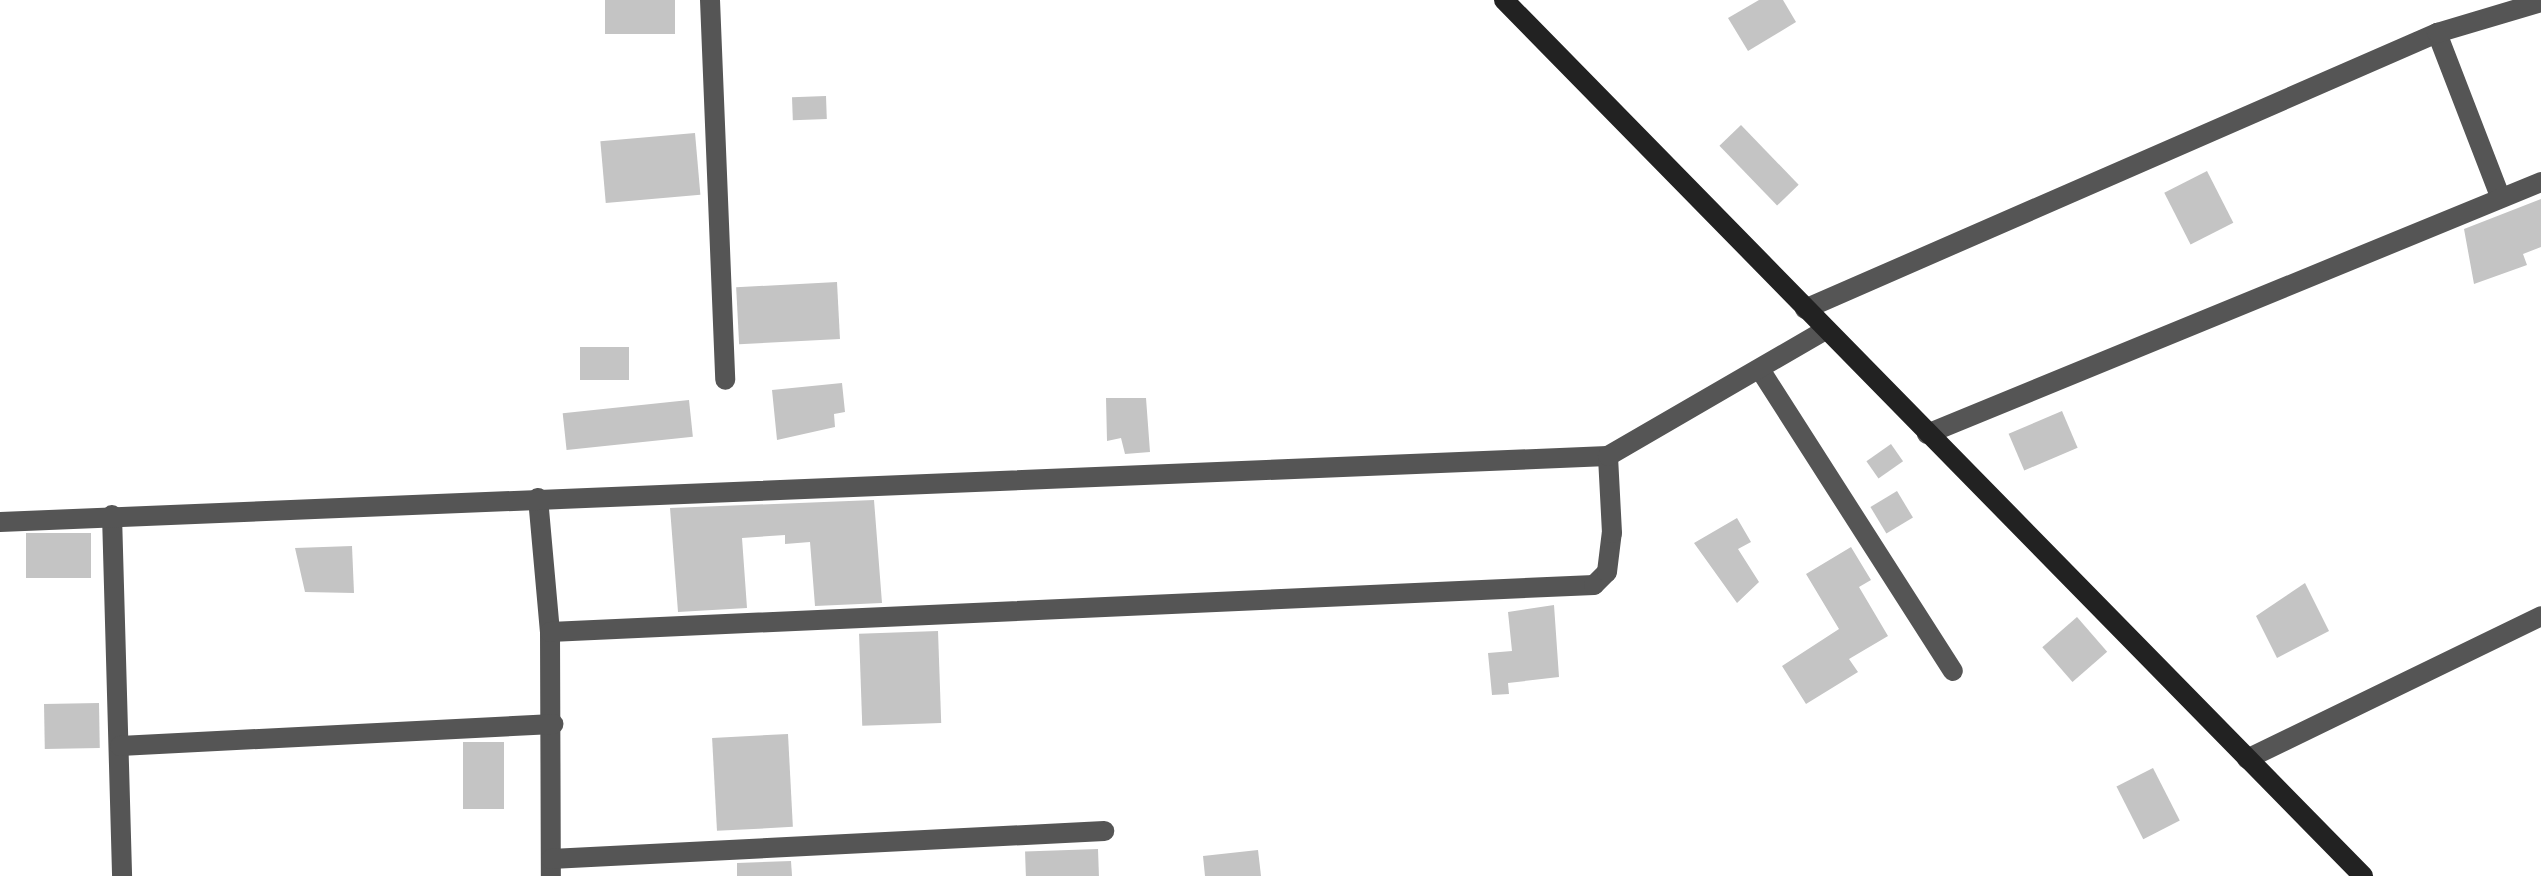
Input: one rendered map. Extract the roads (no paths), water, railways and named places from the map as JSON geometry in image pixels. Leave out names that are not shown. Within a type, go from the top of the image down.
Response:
[{"type":"main road","points":[[1504,0],[2364,876]]},
{"type":"street","points":[[710,0],[726,380]]},
{"type":"street","points":[[1805,309],[2436,33],[2541,2]]},
{"type":"street","points":[[2436,33],[2500,196]]},
{"type":"street","points":[[1927,434],[2541,182]]},
{"type":"street","points":[[0,522],[1608,456],[1761,371],[1825,330]]},
{"type":"street","points":[[1761,371],[1953,671]]},
{"type":"street","points":[[550,632],[1574,589],[1607,572],[1608,456]]},
{"type":"street","points":[[538,498],[550,632],[551,868],[1104,832]]},
{"type":"street","points":[[112,515],[122,876]]},
{"type":"street","points":[[2247,759],[2541,616]]},
{"type":"street","points":[[120,746],[552,724]]}]
